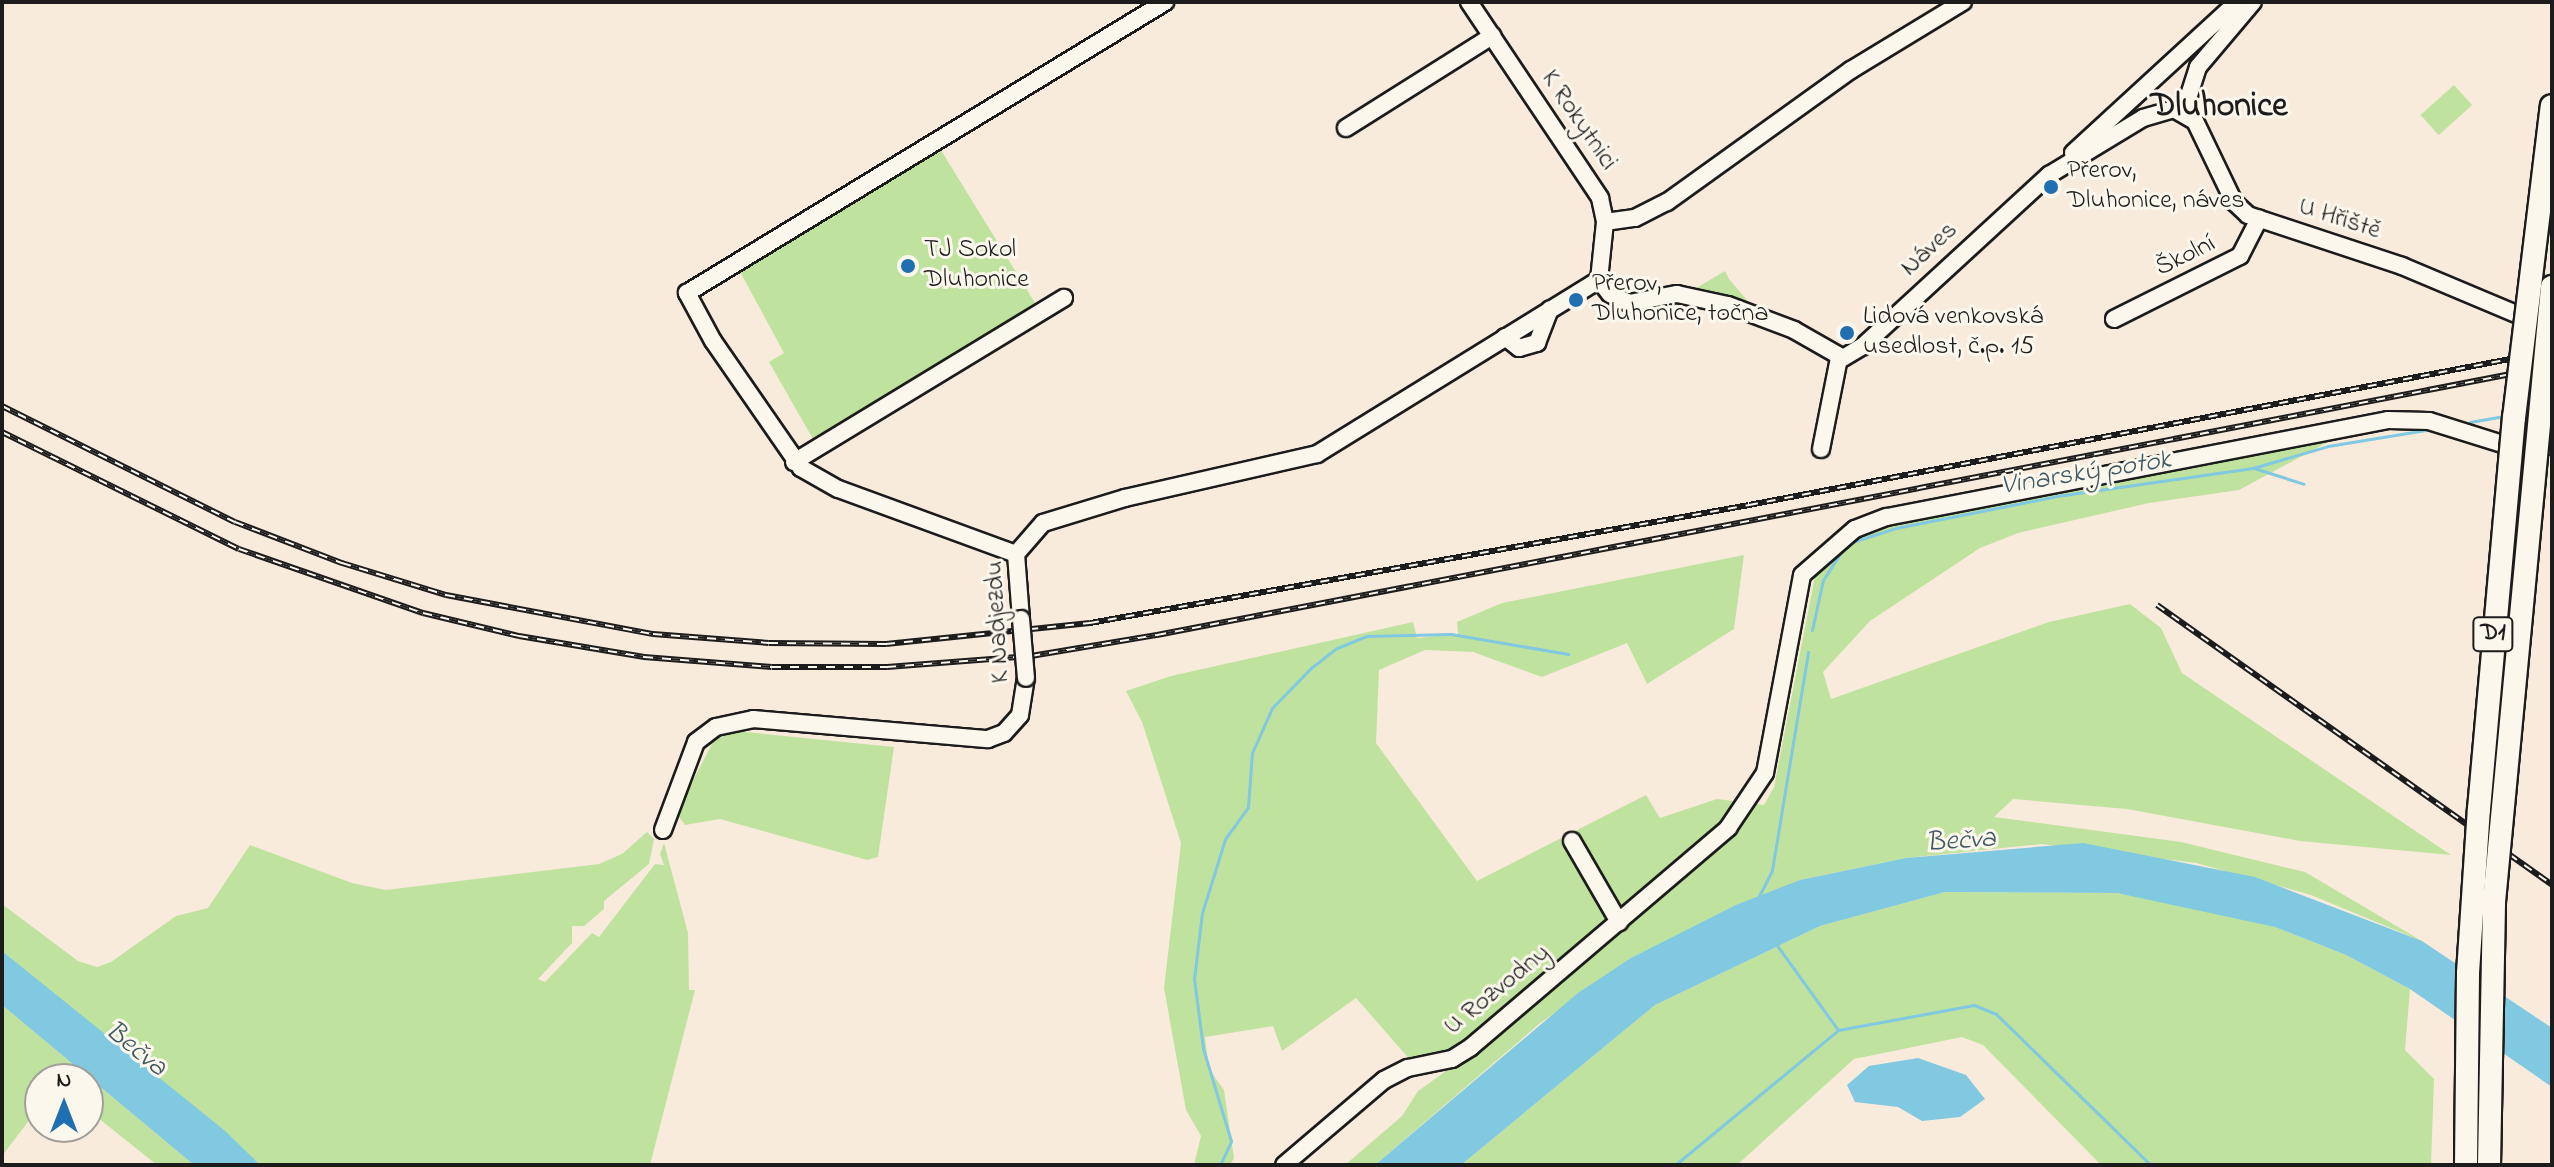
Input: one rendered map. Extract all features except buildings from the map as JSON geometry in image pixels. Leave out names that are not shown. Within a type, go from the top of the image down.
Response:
[{"type":"highway","name":"D1","points":[[2466,1165],[2467,1002],[2479,809],[2514,418],[2552,106]]},
{"type":"highway","name":"D1","points":[[2489,1165],[2494,902],[2552,287]]},
{"type":"street","points":[[1016,554],[838,489],[794,462],[687,293],[1165,2]]},
{"type":"street","name":"K Rokytnici","points":[[1469,2],[1595,189],[1605,222],[1599,280]]},
{"type":"street","points":[[1605,222],[1635,218],[1667,202],[1851,70],[1963,2]]},
{"type":"street","name":"Náves","points":[[2073,159],[2077,146],[2237,2]]},
{"type":"street","points":[[2184,111],[2198,67],[2253,2]]},
{"type":"street","points":[[1346,128],[1492,36]]},
{"type":"street","name":"Náves","points":[[1839,358],[1857,351],[2008,209],[2073,159],[2153,114],[2184,111]]},
{"type":"street","name":"U Hřiště","points":[[2184,111],[2198,126],[2234,202],[2259,219],[2388,261],[2530,320],[2552,323]]},
{"type":"street","name":"Školní","points":[[2114,319],[2240,256],[2259,219]]},
{"type":"street","points":[[1599,280],[1610,294],[1629,303],[1677,294],[1728,305],[1801,333],[1839,358],[1821,449]]},
{"type":"street","name":"K Nadjezdu","points":[[663,830],[696,742],[716,727],[753,719],[988,739],[1004,733],[1020,715],[1026,678],[1016,554],[1035,530],[1064,514],[1317,454],[1505,337],[1519,348],[1537,343],[1550,309],[1599,280]]},
{"type":"street","points":[[794,462],[1064,298]]},
{"type":"street","name":"U Rozvodny","points":[[1284,1165],[1384,1080],[1408,1068],[1463,1053],[1728,828],[1760,786],[1773,745],[1802,575],[1847,534],[1887,517],[2388,420],[2429,421],[2509,446],[2552,446]]},
{"type":"street","points":[[1572,841],[1619,922]]},
{"type":"green space","points":[[2454,85],[2472,105],[2439,135],[2421,115]]},
{"type":"green space","name":"TJ Sokol Dluhonice","points":[[939,147],[1040,311],[817,446],[769,362],[784,353],[738,268]]},
{"type":"green space","points":[[1725,271],[1729,279],[1751,305],[1691,291]]},
{"type":"green space","points":[[2341,435],[2239,490],[2149,503],[2018,533],[1980,548],[1870,621],[1823,672],[1831,699],[2049,622],[2130,604],[2161,628],[2182,673],[2451,855],[2300,841],[2127,809],[2013,799],[1994,817],[2181,842],[2305,872],[2422,941],[2311,895],[2196,863],[2042,844],[1906,858],[1800,880],[1631,958],[1539,1024],[1375,1165],[1345,1165],[1402,1116],[1418,1091],[1453,1066],[1412,1062],[1356,998],[1282,1051],[1273,1026],[1205,1037],[1209,1069],[1224,1090],[1234,1158],[1230,1165],[1194,1165],[1201,1136],[1186,1110],[1164,988],[1181,843],[1142,722],[1126,691],[1171,676],[1413,622],[1417,638],[1458,634],[1457,622],[1502,603],[1744,555],[1734,629],[1647,684],[1627,643],[1542,677],[1473,652],[1425,650],[1379,670],[1376,743],[1477,881],[1646,795],[1660,818],[1717,799],[1764,805],[1774,787],[1815,576],[1866,530]]},
{"type":"green space","points":[[736,731],[894,747],[878,857],[867,860],[720,819],[685,825],[676,813],[714,740]]},
{"type":"green space","points":[[647,832],[654,839],[649,864],[604,901],[604,909],[584,926],[572,926],[572,943],[538,979],[545,982],[592,933],[599,937],[655,864],[664,865],[660,854],[664,843],[688,933],[689,990],[695,990],[650,1165],[260,1165],[2,951],[2,904],[78,961],[97,967],[111,962],[176,916],[208,908],[250,845],[352,883],[386,890],[599,864],[622,854]]},
{"type":"green space","points":[[1945,892],[2117,893],[2166,901],[2275,927],[2346,955],[2410,989],[2405,1050],[2434,1079],[2431,1165],[2101,1165],[1983,1045],[1962,1037],[1854,1059],[1737,1165],[1461,1165],[1655,1005],[1820,926]]},
{"type":"green space","points":[[2,1005],[72,1063],[24,1063],[24,1127],[2,1156]]},
{"type":"green space","points":[[104,1090],[194,1165],[157,1165],[104,1123]]},
{"type":"water","points":[[2083,843],[2255,877],[2422,941],[2552,1028],[2552,1087],[2410,989],[2346,955],[2275,927],[2117,893],[1945,892],[1820,926],[1655,1005],[1461,1165],[1375,1165],[1578,993],[1631,958],[1736,905],[1800,880],[1906,858]]},
{"type":"water","points":[[2,951],[224,1130],[260,1165],[194,1165],[104,1090],[104,1063],[72,1063],[2,1005]]},
{"type":"water","points":[[1918,1058],[1966,1075],[1985,1099],[1960,1117],[1922,1121],[1898,1107],[1855,1102],[1847,1085],[1869,1066]]},
{"type":"waterway","name":"Vinarský potok","points":[[2470,422],[2505,416]]},
{"type":"waterway","name":"Vinarský potok","points":[[1849,543],[1896,528],[2057,496],[2253,468],[2328,446],[2426,430]]},
{"type":"waterway","points":[[2254,468],[2304,484]]},
{"type":"waterway","name":"Vinarský potok","points":[[1812,630],[1823,580],[1844,548]]},
{"type":"waterway","points":[[1220,1165],[1231,1141],[1203,1048],[1194,979],[1202,913],[1225,839],[1248,807],[1252,753],[1272,708],[1311,668],[1337,648],[1366,636],[1451,634],[1568,654]]},
{"type":"waterway","name":"Vinarský potok","points":[[1758,898],[1772,870],[1808,652]]},
{"type":"waterway","points":[[1776,944],[1838,1030],[1974,1005],[1996,1014],[2151,1165]]},
{"type":"waterway","points":[[1675,1165],[1838,1030]]},
{"type":"railway","points":[[2,406],[235,522],[342,563],[446,595],[653,634],[769,643],[886,644],[1090,623],[1749,505],[2552,351]]},
{"type":"railway","points":[[2,432],[239,549],[423,613],[519,636],[644,657],[772,667],[887,667],[1031,656],[1157,635],[2552,366]]},
{"type":"railway","points":[[2157,605],[2552,885]]},
{"type":"place","name":"Přerov, Dluhonice, náves","points":[[2051,187]]},
{"type":"place","name":"TJ Sokol Dluhonice","points":[[908,266]]},
{"type":"place","name":"Přerov, Dluhonice, točna","points":[[1576,300]]},
{"type":"place","name":"Lidová venkovská usedlost, č.p. 15","points":[[1847,333]]},
{"type":"district","name":"Dluhonice","points":[[2219,108]]},
{"type":"water label","name":"Bečva","points":[[1961,842]]},
{"type":"water label","name":"Bečva","points":[[135,1050]]}]
